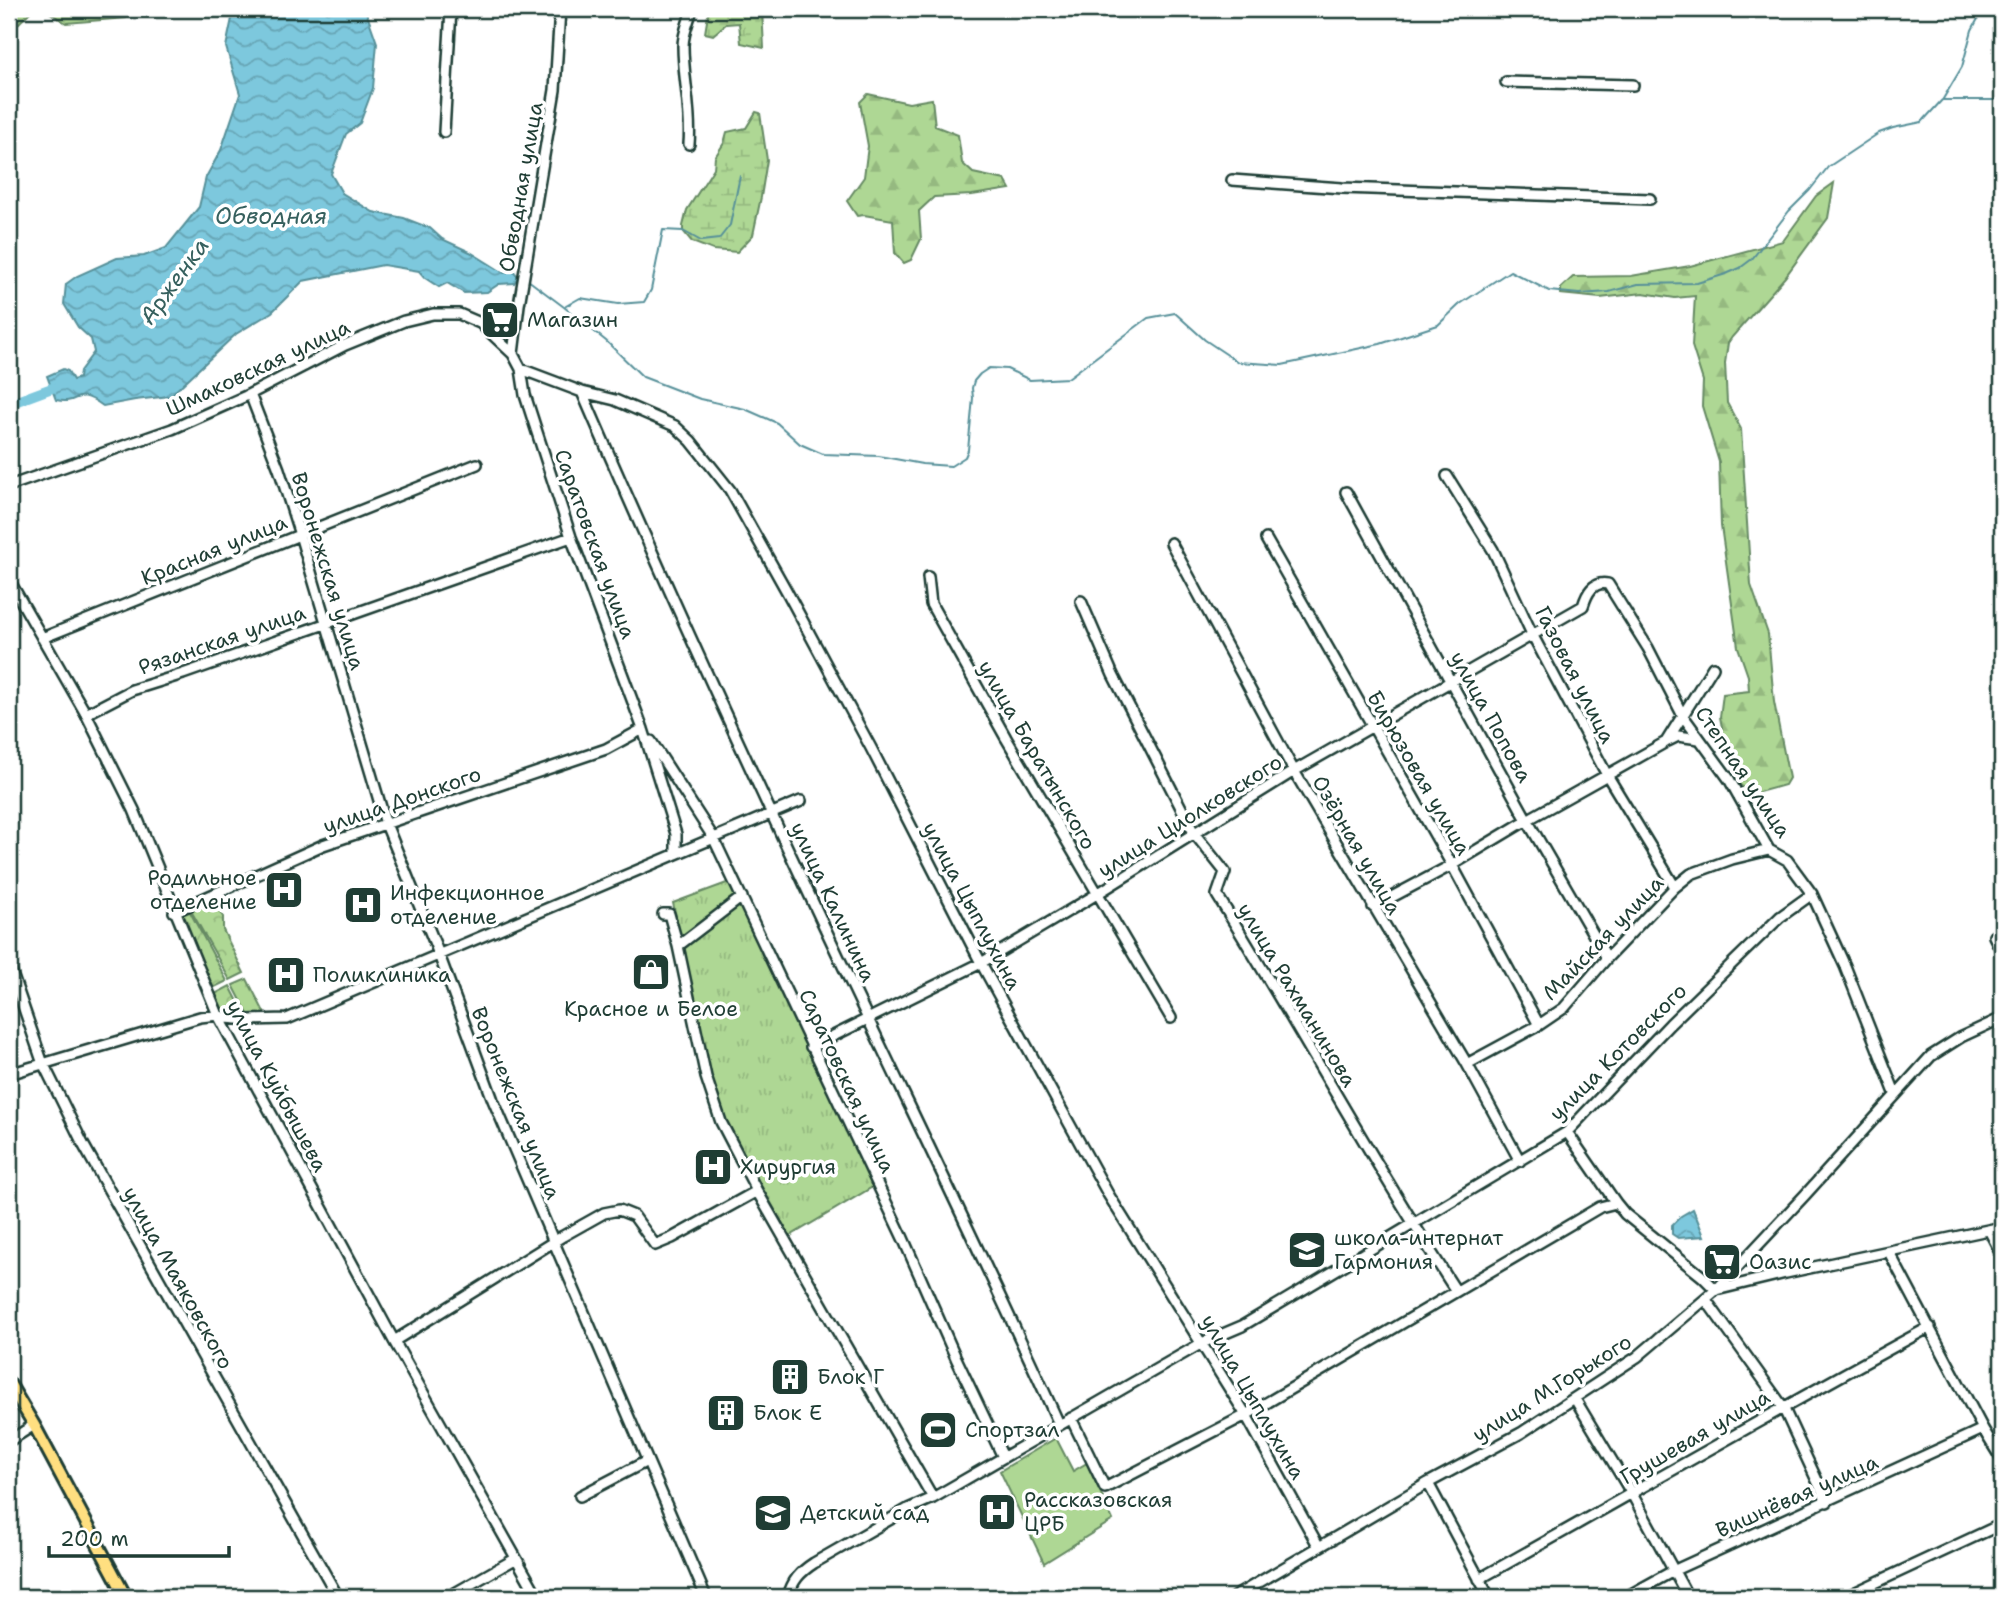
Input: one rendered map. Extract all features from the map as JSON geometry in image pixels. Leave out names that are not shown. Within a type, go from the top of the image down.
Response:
[{"type":"main road","points":[[9,1383],[126,1597]]},
{"type":"street","points":[[444,132],[451,9]]},
{"type":"street","name":"Обводная улица","points":[[513,354],[555,90],[560,9]]},
{"type":"street","points":[[689,144],[683,44],[692,9]]},
{"type":"street","points":[[1506,82],[1633,85]]},
{"type":"street","points":[[1232,180],[1342,188],[1650,199]]},
{"type":"street","name":"Шмаковская улица","points":[[9,486],[173,429],[250,394],[345,345],[404,321],[433,314],[459,314],[480,323],[513,354]]},
{"type":"street","points":[[513,354],[521,369]]},
{"type":"street","name":"улица Цыплухина","points":[[521,369],[582,392],[615,400],[675,426],[691,441],[730,490],[864,736],[981,963],[1108,1194],[1246,1415],[1319,1547]]},
{"type":"street","name":"Саратовская улица","points":[[521,369],[528,405],[571,537],[643,729],[676,834],[676,854]]},
{"type":"street","name":"улица Калинина","points":[[582,392],[671,595],[869,1020],[986,1262],[1059,1424]]},
{"type":"street","name":"Воронежская улица","points":[[250,394],[279,469],[300,535],[386,824],[493,1100],[706,1597]]},
{"type":"street","name":"Красная улица","points":[[42,638],[477,464]]},
{"type":"street","name":"Газовая улица","points":[[1447,476],[1493,551],[1532,634],[1607,775],[1675,887]]},
{"type":"street","name":"улица Попова","points":[[1346,492],[1527,820],[1607,958]]},
{"type":"street","name":"Рязанская улица","points":[[86,714],[132,690],[571,537]]},
{"type":"street","name":"Бирюзовая улица","points":[[1266,539],[1452,865],[1539,1025]]},
{"type":"street","name":"Озёрная улица","points":[[1171,543],[1294,771],[1467,1064],[1520,1161]]},
{"type":"street","name":"улица Баратынского","points":[[928,577],[931,604],[1171,1018]]},
{"type":"street","name":"улица Куйбышева","points":[[9,580],[86,714],[134,810],[218,1015],[394,1341],[538,1597]]},
{"type":"street","name":"улица Циолковского","points":[[811,1047],[981,963],[1294,771],[1583,606],[1587,594],[1596,584],[1608,584]]},
{"type":"street","name":"Степная улица","points":[[1608,584],[1648,648],[1683,716],[1729,779],[1769,850],[1787,860],[1812,894],[1845,966],[1895,1093]]},
{"type":"street","name":"улица Рахманинова","points":[[1081,601],[1113,675],[1194,833],[1225,872],[1217,895],[1413,1225],[1456,1291]]},
{"type":"street","points":[[1666,742],[1713,667]]},
{"type":"street","name":"Саратовская улица","points":[[643,729],[713,837],[903,1238],[1003,1457]]},
{"type":"street","name":"улица Донского","points":[[174,912],[323,845],[606,749],[643,729]]},
{"type":"street","points":[[1373,907],[1452,865],[1666,742],[1678,736],[1699,738]]},
{"type":"street","points":[[9,1074],[200,1017],[218,1015],[249,1020],[287,1019],[801,801]]},
{"type":"street","name":"Майская улица","points":[[1467,1064],[1564,1009],[1607,958],[1675,887],[1691,874],[1732,859],[1769,850]]},
{"type":"street","name":"улица Котовского","points":[[788,1597],[796,1578],[814,1563],[908,1509],[933,1498],[1202,1343],[1242,1326],[1567,1132],[1670,1024],[1770,926],[1812,894]]},
{"type":"street","points":[[678,946],[741,897]]},
{"type":"street","points":[[663,914],[669,914],[678,946],[712,1097],[721,1122],[757,1191],[933,1498]]},
{"type":"street","points":[[1994,936],[2002,951]]},
{"type":"street","name":"улица Маяковского","points":[[9,965],[43,1063],[83,1144],[338,1597]]},
{"type":"street","name":"улица М.Горького","points":[[1234,1597],[1429,1483],[1521,1433],[1637,1357],[1716,1290],[1931,1056],[1961,1037],[2002,1018]]},
{"type":"street","points":[[1567,1132],[1625,1214],[1716,1290],[2002,1227]]},
{"type":"street","points":[[394,1341],[554,1241],[604,1213],[619,1210],[634,1216],[655,1245],[757,1191]]},
{"type":"street","points":[[1071,1418],[1105,1488],[1246,1415],[1600,1207],[1616,1203]]},
{"type":"street","points":[[1989,1230],[2002,1255]]},
{"type":"street","points":[[1889,1252],[2002,1460]]},
{"type":"street","points":[[1706,1300],[1783,1407],[1827,1502]]},
{"type":"street","name":"Грушевая улица","points":[[1479,1578],[1930,1327]]},
{"type":"street","points":[[1575,1399],[1632,1494],[1688,1597]]},
{"type":"street","points":[[9,1441],[34,1425]]},
{"type":"street","name":"Вишнёвая улица","points":[[1626,1597],[1675,1570],[1983,1429]]},
{"type":"street","points":[[580,1496],[647,1461]]},
{"type":"street","points":[[1429,1483],[1489,1597]]},
{"type":"street","points":[[1845,1597],[2002,1524]]},
{"type":"street","points":[[448,1597],[515,1559]]},
{"type":"green space","points":[[9,9],[33,9],[9,33]]},
{"type":"green space","points":[[44,9],[141,9],[126,18],[66,23]]},
{"type":"green space","points":[[709,9],[762,9],[764,48],[741,43],[739,23],[726,24],[713,35],[705,33]]},
{"type":"green space","points":[[868,94],[909,103],[932,99],[935,126],[958,135],[962,163],[973,173],[1005,180],[1010,189],[934,197],[919,211],[921,239],[911,260],[904,263],[895,253],[893,220],[857,216],[847,201],[864,177],[868,146],[860,102]]},
{"type":"green space","points":[[756,112],[760,113],[767,160],[753,235],[737,252],[713,250],[692,242],[683,231],[687,210],[714,168],[715,157],[727,132],[746,128]]},
{"type":"green space","points":[[1834,183],[1828,218],[1785,277],[1732,337],[1728,343],[1725,363],[1727,403],[1741,429],[1751,585],[1768,634],[1774,702],[1789,778],[1785,785],[1752,794],[1740,785],[1725,743],[1720,717],[1723,694],[1749,691],[1748,676],[1738,647],[1721,526],[1719,462],[1702,406],[1703,381],[1692,346],[1695,296],[1675,298],[1643,293],[1600,298],[1561,294],[1561,288],[1573,277],[1631,276],[1690,266],[1783,241],[1816,196]]},
{"type":"green space","points":[[732,881],[874,1186],[790,1236],[721,1112],[712,1085],[673,903]]},
{"type":"green space","points":[[213,898],[223,917],[223,930],[244,973],[230,980],[190,909]]},
{"type":"green space","points":[[189,910],[227,981],[213,988],[181,914]]},
{"type":"green space","points":[[247,979],[266,1016],[249,1016],[233,985]]},
{"type":"green space","points":[[230,986],[245,1015],[225,1013],[215,994]]},
{"type":"green space","points":[[1056,1438],[1073,1471],[1087,1463],[1113,1520],[1044,1563],[1000,1471]]},
{"type":"water","name":"Обводная","points":[[234,9],[365,9],[377,43],[373,88],[360,123],[346,134],[331,174],[342,193],[373,212],[404,218],[430,228],[442,239],[504,273],[513,270],[518,277],[514,283],[499,284],[487,292],[464,293],[447,283],[439,287],[419,271],[383,265],[303,281],[272,312],[236,334],[170,396],[103,406],[82,396],[70,401],[56,400],[47,376],[63,369],[68,371],[73,380],[79,378],[80,371],[94,352],[91,339],[78,327],[64,304],[66,284],[77,276],[117,258],[144,256],[166,248],[199,207],[206,177],[221,150],[240,94],[226,47]]},
{"type":"water","points":[[1693,1209],[1704,1236],[1678,1238],[1672,1234],[1672,1225]]},
{"type":"waterway","points":[[1943,99],[1962,67],[1972,30],[1982,11]]},
{"type":"waterway","points":[[528,280],[606,341],[643,377],[700,399],[745,409],[777,423],[800,444],[823,454],[879,456],[951,466],[965,457],[968,450],[972,388],[974,381],[989,368],[1007,369],[1030,380],[1068,378],[1148,318],[1175,313],[1205,340],[1238,362],[1282,365],[1380,344],[1438,325],[1460,304],[1510,271],[1549,291],[1579,294],[1609,292],[1638,284],[1697,283],[1740,268],[1752,259],[1828,167],[1879,133],[1922,122],[1942,100],[2002,100]]},
{"type":"waterway","points":[[566,306],[580,298],[618,304],[644,302],[651,290],[663,230],[683,231],[701,241],[719,239],[730,225],[740,176]]},
{"type":"waterway","name":"Арженка","points":[[9,404],[52,388]]},
{"type":"place","name":"Магазин","points":[[500,320]]},
{"type":"place","name":"Родильное отделение","points":[[284,890]]},
{"type":"place","name":"Инфекционное отделение","points":[[363,905]]},
{"type":"place","name":"Красное и Белое","points":[[651,972]]},
{"type":"place","name":"Поликлиника","points":[[286,975]]},
{"type":"place","name":"Хирургия","points":[[713,1167]]},
{"type":"place","name":"школа-интернат Гармония","points":[[1307,1250]]},
{"type":"place","name":"Оазис","points":[[1722,1262]]},
{"type":"place","name":"Блок Г","points":[[790,1377]]},
{"type":"place","name":"Блок Е","points":[[726,1413]]},
{"type":"place","name":"Спортзал","points":[[938,1430]]},
{"type":"place","name":"Рассказовская ЦРБ","points":[[997,1512]]},
{"type":"place","name":"Детский сад","points":[[773,1513]]}]
